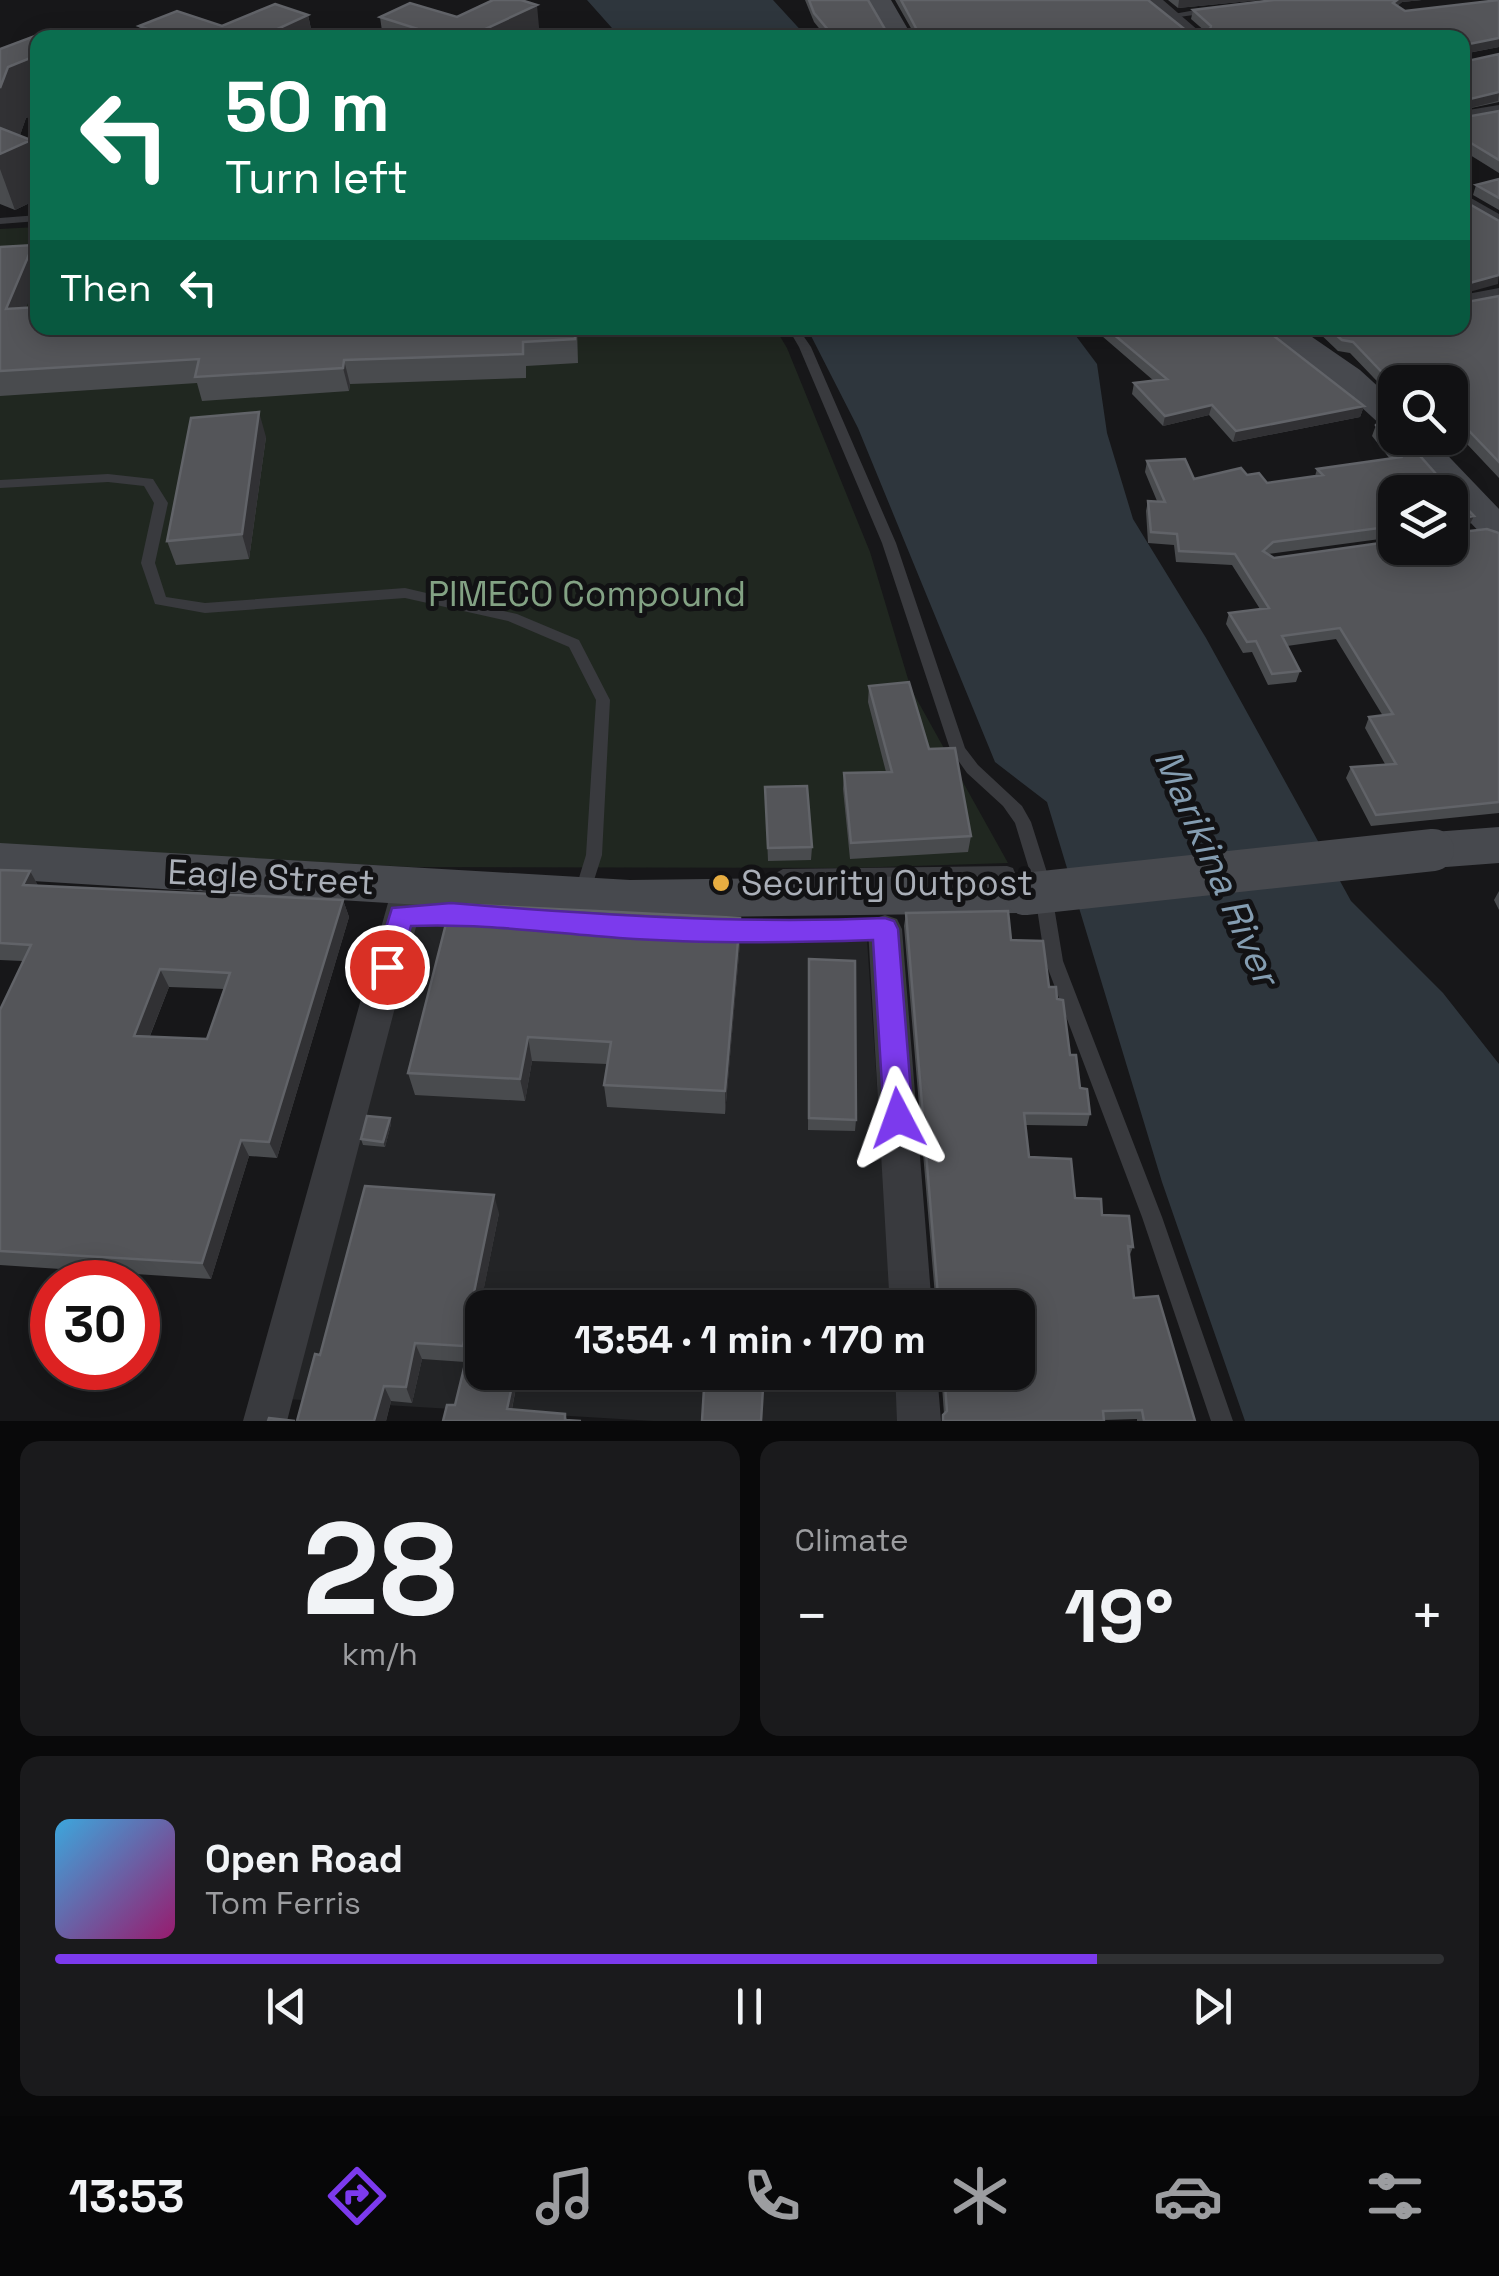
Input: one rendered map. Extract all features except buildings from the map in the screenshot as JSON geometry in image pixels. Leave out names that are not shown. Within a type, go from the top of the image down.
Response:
[{"type":"main road","points":[[880,0],[897,30]]},
{"type":"main road","points":[[1288,335],[1348,377],[1378,404]]},
{"type":"main road","points":[[1428,455],[1493,525]]},
{"type":"main road","name":"Eagle Street","points":[[0,861],[406,901],[581,896],[628,906],[1016,883],[1499,845]]},
{"type":"street","points":[[1173,7],[1192,30]]},
{"type":"street","points":[[1470,115],[1499,110]]},
{"type":"street","points":[[1470,204],[1499,224]]},
{"type":"street","points":[[1470,300],[1499,295]]},
{"type":"street","points":[[265,1421],[406,901]]},
{"type":"street","points":[[885,929],[911,1290]]},
{"type":"street","points":[[917,1390],[919,1421]]},
{"type":"lane","points":[[1173,7],[1230,8]]},
{"type":"lane","points":[[0,221],[30,219]]},
{"type":"lane","points":[[797,335],[889,544],[958,749],[969,768],[1007,800],[1026,827],[1051,926],[1054,961],[1152,1217],[1222,1421]]},
{"type":"lane","points":[[0,484],[108,478],[148,482],[161,502],[148,563],[160,601],[206,608],[406,593],[512,617],[574,644],[602,700],[594,855],[581,896]]},
{"type":"lane","points":[[406,901],[451,914],[484,918]]},
{"type":"lane","points":[[694,930],[766,934],[885,929]]},
{"type":"shaded area","points":[[417,920],[867,940],[891,1290],[465,1290],[465,1390],[897,1390],[899,1421],[653,1421],[286,1399]]},
{"type":"green space","name":"PIMECO Compound","points":[[30,227],[30,335],[779,335],[870,552],[911,689],[1008,863],[849,868],[411,867],[0,845],[0,229]]},
{"type":"water","points":[[587,0],[773,0],[801,30],[614,30]]},
{"type":"water","name":"Marikina River","points":[[811,335],[1075,335],[1097,364],[1107,433],[1133,519],[1206,638],[1351,901],[1443,993],[1499,1064],[1499,1421],[1245,1421],[1162,1182],[1047,802],[995,762],[858,428]]},
{"type":"place","name":"Security Outpost","points":[[721,883]]},
{"type":"route","points":[[387,967],[401,916],[451,914],[621,928],[766,934],[885,929],[898,1118]]}]
